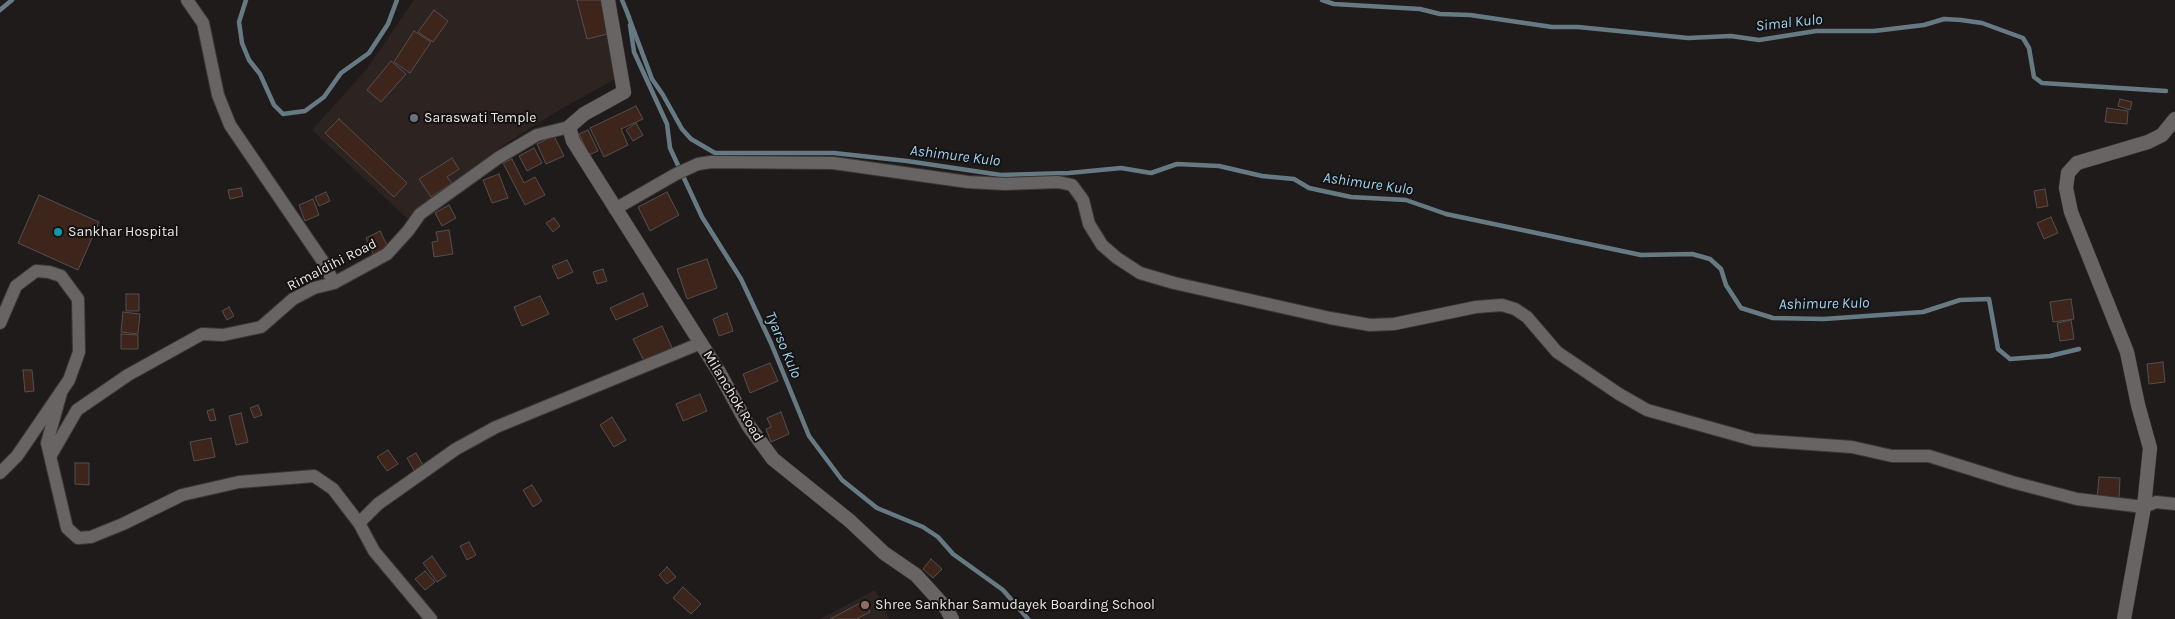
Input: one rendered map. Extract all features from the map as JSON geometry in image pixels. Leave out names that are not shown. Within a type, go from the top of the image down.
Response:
[{"type":"street","points":[[187,0],[203,23],[218,95],[230,125],[324,263],[334,283]]},
{"type":"street","points":[[569,127],[584,114],[624,92],[608,0]]},
{"type":"street","points":[[2124,619],[2144,507],[2150,448],[2124,344],[2071,212],[2066,188],[2068,173],[2077,164],[2148,142],[2162,135],[2175,119]]},
{"type":"street","name":"Rimaldihi Road","points":[[51,455],[77,410],[128,375],[202,334],[223,335],[261,326],[293,299],[314,288],[334,283],[387,254],[408,231],[420,214],[498,158],[538,135],[569,127]]},
{"type":"street","name":"Milanchok Road","points":[[569,127],[573,140],[615,209],[701,343],[748,425],[773,459],[850,522],[884,554],[916,575],[946,608],[952,619]]},
{"type":"street","points":[[615,209],[676,174],[698,164],[833,163],[968,182],[1005,184],[1058,182],[1072,185],[1083,200],[1089,224],[1102,245],[1117,258],[1140,273],[1174,283],[1330,318],[1370,325],[1394,324],[1476,306],[1502,305],[1515,309],[1527,317],[1557,352],[1619,394],[1647,410],[1754,440],[1852,447],[1892,456],[1929,456],[2012,482],[2077,499],[2144,507],[2156,502],[2175,504]]},
{"type":"street","points":[[0,323],[16,286],[36,270],[61,276],[78,299],[80,320],[79,352],[69,380],[17,456],[0,473]]},
{"type":"street","points":[[359,523],[378,504],[456,449],[488,432],[701,343]]},
{"type":"street","points":[[61,393],[47,443],[67,528],[78,538],[91,536],[123,524],[182,495],[239,482],[314,476],[333,489],[359,523],[374,551],[431,619]]},
{"type":"shaded area","points":[[414,0],[604,0],[615,79],[561,109],[508,142],[473,167],[409,220],[312,130],[366,70]]},
{"type":"shaded area","name":"Shree Sankhar Samudayek Boarding School","points":[[875,590],[889,619],[820,619]]},
{"type":"building","points":[[577,0],[602,0],[611,33],[587,39]]},
{"type":"building","points":[[434,10],[448,21],[433,42],[418,32]]},
{"type":"building","points":[[414,31],[431,42],[410,73],[394,62]]},
{"type":"building","points":[[391,61],[406,74],[381,102],[367,90]]},
{"type":"building","points":[[2120,99],[2132,102],[2130,110],[2118,106]]},
{"type":"building","points":[[636,106],[643,119],[621,129],[628,145],[604,157],[590,128]]},
{"type":"building","points":[[2107,108],[2128,111],[2127,124],[2105,122]]},
{"type":"building","points":[[339,119],[407,183],[394,197],[325,133]]},
{"type":"building","points":[[636,123],[643,135],[633,141],[626,130]]},
{"type":"building","points":[[588,130],[598,151],[589,155],[579,134]]},
{"type":"building","points":[[554,136],[564,156],[546,164],[537,144]]},
{"type":"building","points":[[534,148],[542,163],[527,171],[519,156]]},
{"type":"building","points":[[452,158],[459,169],[447,177],[452,183],[431,197],[419,179]]},
{"type":"building","points":[[512,159],[524,183],[535,177],[545,195],[525,205],[503,163]]},
{"type":"building","points":[[499,174],[508,198],[492,203],[483,180]]},
{"type":"building","points":[[241,188],[243,196],[230,199],[228,190]]},
{"type":"building","points":[[2045,189],[2048,206],[2037,208],[2034,191]]},
{"type":"building","points":[[326,192],[330,201],[319,206],[315,197]]},
{"type":"building","points":[[667,192],[679,215],[650,231],[638,207]]},
{"type":"building","name":"Sankhar Hospital","points":[[39,195],[99,222],[78,270],[18,243]]},
{"type":"building","points":[[313,199],[319,215],[305,221],[299,205]]},
{"type":"building","points":[[449,205],[456,218],[442,226],[435,213]]},
{"type":"building","points":[[2051,217],[2058,233],[2044,239],[2037,223]]},
{"type":"building","points":[[554,218],[560,226],[553,232],[546,223]]},
{"type":"building","points":[[449,230],[453,254],[434,257],[432,242],[438,241],[436,232]]},
{"type":"building","points":[[380,231],[389,249],[374,256],[366,238]]},
{"type":"building","points":[[707,259],[717,288],[687,299],[677,269]]},
{"type":"building","points":[[567,260],[573,272],[558,279],[552,266]]},
{"type":"building","points":[[603,269],[607,281],[597,284],[593,272]]},
{"type":"building","points":[[643,293],[648,306],[616,320],[610,308]]},
{"type":"building","points":[[126,294],[139,294],[139,311],[126,311]]},
{"type":"building","points":[[540,296],[549,314],[522,326],[514,307]]},
{"type":"building","points":[[2071,299],[2074,319],[2053,322],[2050,302]]},
{"type":"building","points":[[229,307],[234,316],[227,320],[222,311]]},
{"type":"building","points":[[123,312],[140,314],[138,334],[121,332]]},
{"type":"building","points":[[727,313],[733,331],[719,336],[713,319]]},
{"type":"building","points":[[2071,320],[2074,339],[2060,341],[2057,323]]},
{"type":"building","points":[[662,326],[673,350],[645,363],[633,339]]},
{"type":"building","points":[[121,334],[138,335],[138,349],[121,349]]},
{"type":"building","points":[[2163,362],[2165,382],[2149,384],[2147,364]]},
{"type":"building","points":[[770,363],[778,381],[750,393],[743,374]]},
{"type":"building","points":[[23,370],[32,370],[34,391],[25,392]]},
{"type":"building","points":[[700,394],[707,411],[683,421],[676,404]]},
{"type":"building","points":[[258,405],[262,415],[254,418],[250,408]]},
{"type":"building","points":[[213,409],[216,420],[210,421],[207,411]]},
{"type":"building","points":[[781,412],[789,434],[771,442],[766,429],[771,427],[767,418]]},
{"type":"building","points":[[241,413],[248,442],[236,445],[229,416]]},
{"type":"building","points":[[612,417],[626,440],[614,447],[600,425]]},
{"type":"building","points":[[211,438],[215,457],[194,461],[190,442]]},
{"type":"building","points":[[388,450],[398,464],[387,471],[377,457]]},
{"type":"building","points":[[416,453],[424,467],[415,472],[407,458]]},
{"type":"building","points":[[75,463],[89,463],[89,485],[75,484]]},
{"type":"building","points":[[2099,477],[2120,478],[2119,500],[2097,499]]},
{"type":"building","points":[[532,485],[542,501],[533,507],[523,490]]},
{"type":"building","points":[[469,542],[476,555],[467,560],[460,546]]},
{"type":"building","points":[[432,556],[446,576],[437,582],[423,563]]},
{"type":"building","points":[[931,559],[942,569],[933,578],[923,569]]},
{"type":"building","points":[[667,567],[676,577],[667,584],[659,575]]},
{"type":"building","points":[[425,571],[435,582],[425,590],[415,579]]},
{"type":"building","points":[[683,587],[701,604],[691,614],[673,598]]},
{"type":"building","points":[[864,601],[870,612],[856,619],[830,619]]},
{"type":"waterway","points":[[0,10],[12,0]]},
{"type":"waterway","points":[[246,0],[239,22],[242,43],[249,60],[260,74],[274,105],[283,114],[305,111],[324,97],[341,73],[369,53],[388,24],[397,0]]},
{"type":"waterway","name":"Tyarso Kulo","points":[[622,0],[629,17]]},
{"type":"waterway","name":"Simal Kulo","points":[[1322,0],[1334,4],[1420,9],[1440,14],[1470,15],[1552,27],[1578,27],[1688,38],[1731,36],[1759,40],[1816,31],[1874,31],[1924,25],[1944,19],[1961,20],[1982,23],[2023,38],[2029,48],[2034,77],[2042,83],[2166,91]]},
{"type":"waterway","name":"Ashimure Kulo","points":[[628,15],[652,79],[682,129],[691,139],[715,153],[834,153],[907,161],[1001,175],[1069,173],[1121,168],[1151,173],[1177,164],[1219,166],[1262,176],[1294,179],[1309,188],[1351,197],[1406,200],[1446,214],[1641,255],[1692,254],[1710,259],[1721,269],[1726,285],[1741,308],[1773,318],[1824,319],[1923,312],[1960,300],[1989,299],[1998,349],[2010,359],[2050,356],[2079,349]]},
{"type":"waterway","name":"Tyarso Kulo","points":[[630,25],[634,52],[667,124],[670,148],[702,217],[741,279],[771,343],[809,436],[842,480],[877,508],[923,527],[938,537],[953,554],[1003,590],[1028,619]]},
{"type":"place","name":"Saraswati Temple","points":[[414,118]]},
{"type":"place","name":"Sankhar Hospital","points":[[58,232]]},
{"type":"place","name":"Shree Sankhar Samudayek Boarding School","points":[[865,605]]}]
